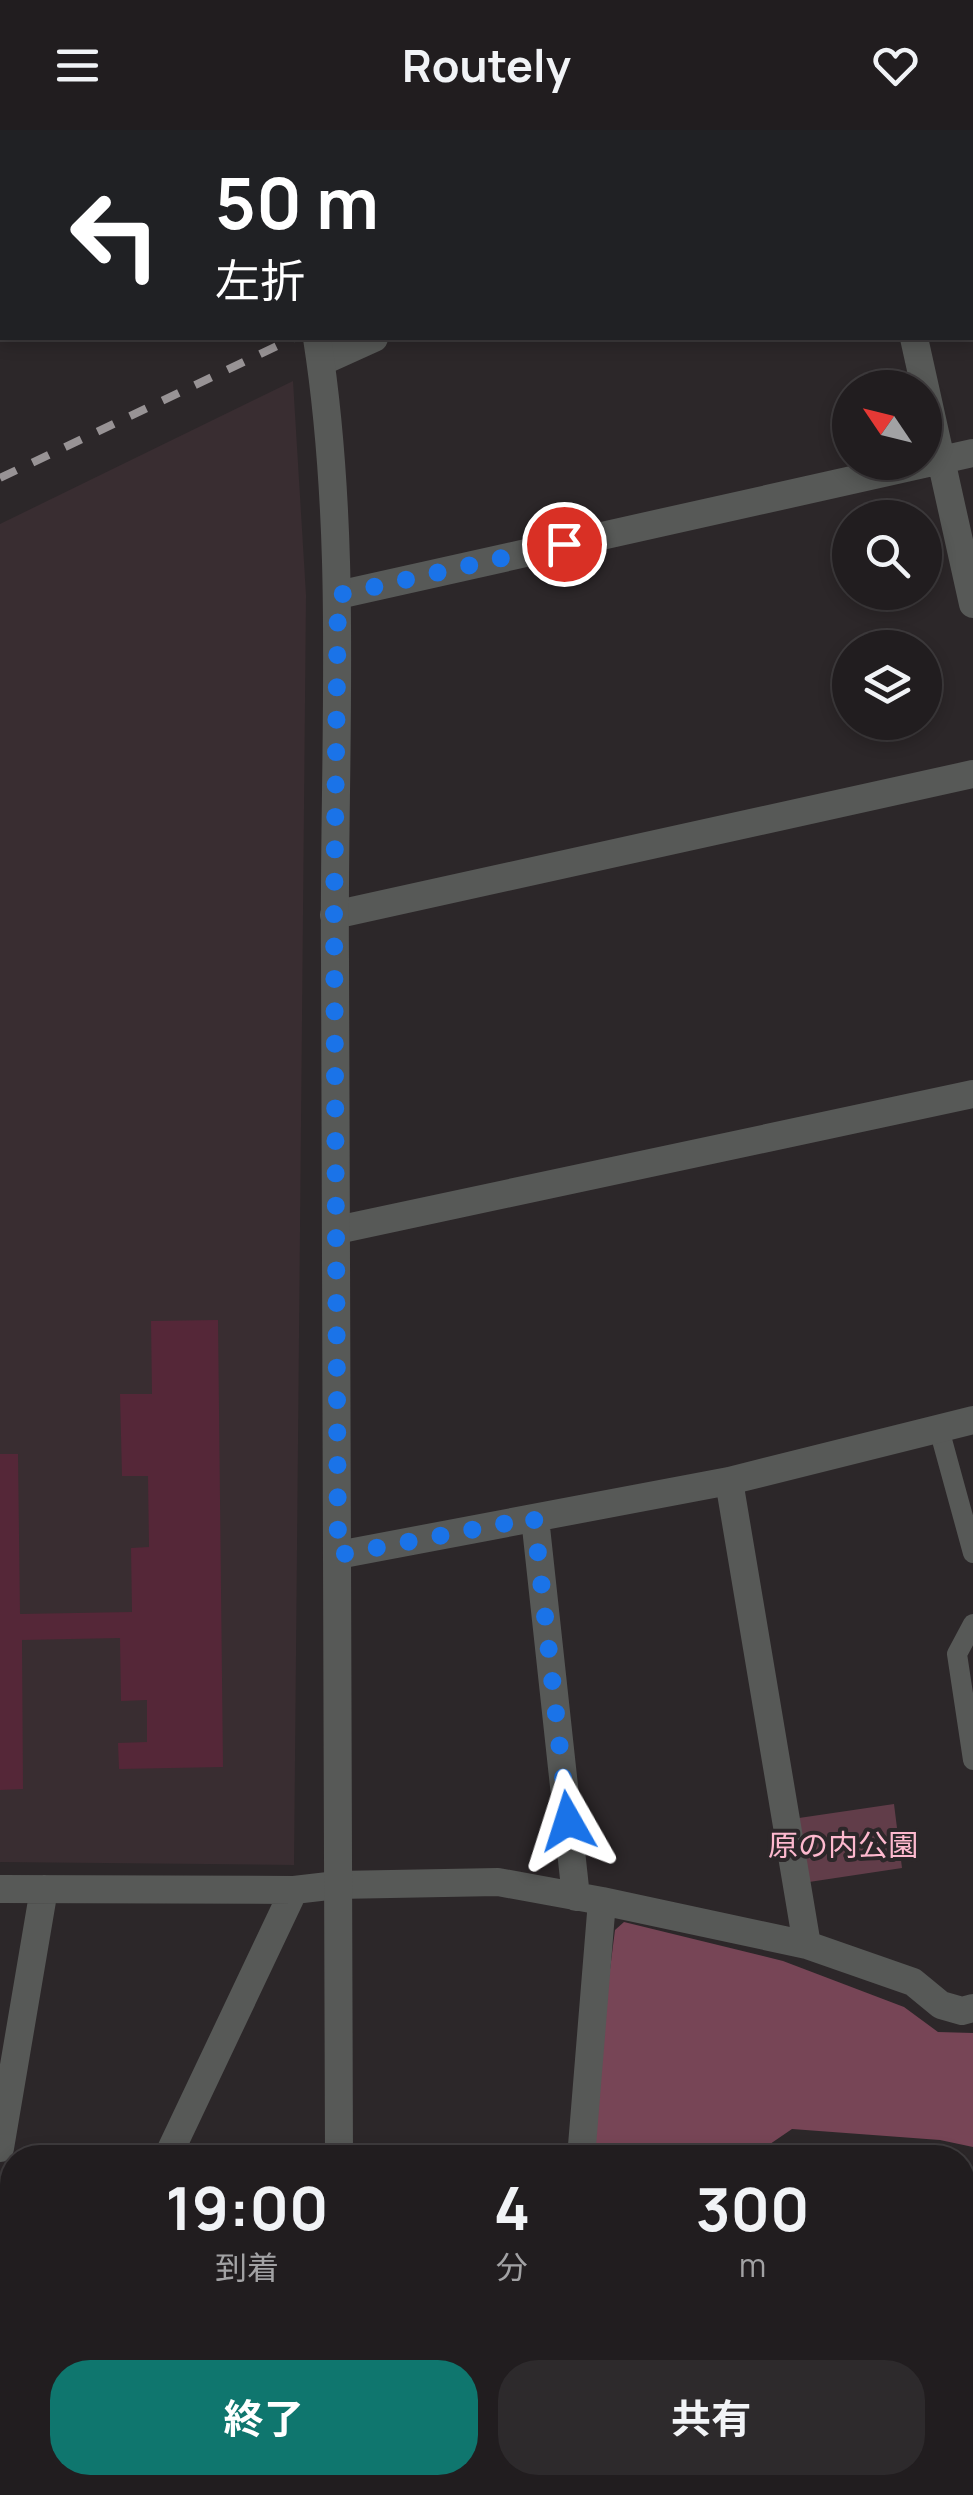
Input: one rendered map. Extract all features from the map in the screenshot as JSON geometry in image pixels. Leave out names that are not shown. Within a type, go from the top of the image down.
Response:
[{"type":"street","points":[[340,2145],[334,915],[338,595],[334,494],[319,350],[365,340]]},
{"type":"street","points":[[914,340],[921,370]]},
{"type":"street","points":[[973,453],[942,460],[973,604]]},
{"type":"street","points":[[338,595],[853,480]]},
{"type":"street","points":[[334,915],[973,774]]},
{"type":"street","points":[[337,1230],[973,1094]]},
{"type":"street","points":[[338,1555],[729,1481],[973,1420]]},
{"type":"street","points":[[729,1481],[807,1945]]},
{"type":"street","points":[[534,1518],[589,1899],[582,2145]]},
{"type":"street","points":[[0,1889],[294,1890],[337,1885],[498,1882],[807,1945],[913,1982],[940,2005],[962,2011],[973,2008]]},
{"type":"street","points":[[1,2145],[44,1889]]},
{"type":"street","points":[[173,2145],[294,1890]]},
{"type":"lane","points":[[939,1429],[973,1553]]},
{"type":"lane","points":[[973,1624],[957,1654],[973,1760]]},
{"type":"shaded area","points":[[293,381],[306,595],[294,1865],[0,1862],[0,524]]},
{"type":"shaded area","points":[[624,1922],[783,1961],[904,2007],[938,2032],[973,2033],[973,2145],[792,2129],[769,2145],[588,2145],[615,1930]]},
{"type":"green space","name":"原の内公園","points":[[894,1804],[902,1868],[809,1882],[799,1818]]},
{"type":"building","points":[[218,1320],[223,1767],[119,1769],[118,1743],[147,1742],[147,1700],[121,1701],[120,1638],[22,1640],[23,1789],[0,1790],[0,1454],[18,1454],[20,1614],[132,1612],[131,1548],[149,1547],[148,1476],[122,1476],[120,1394],[152,1394],[151,1321]]},
{"type":"railway","points":[[0,478],[290,340]]},
{"type":"route","points":[[564,544],[338,595],[334,915],[338,1555],[534,1518],[568,1821]]}]
